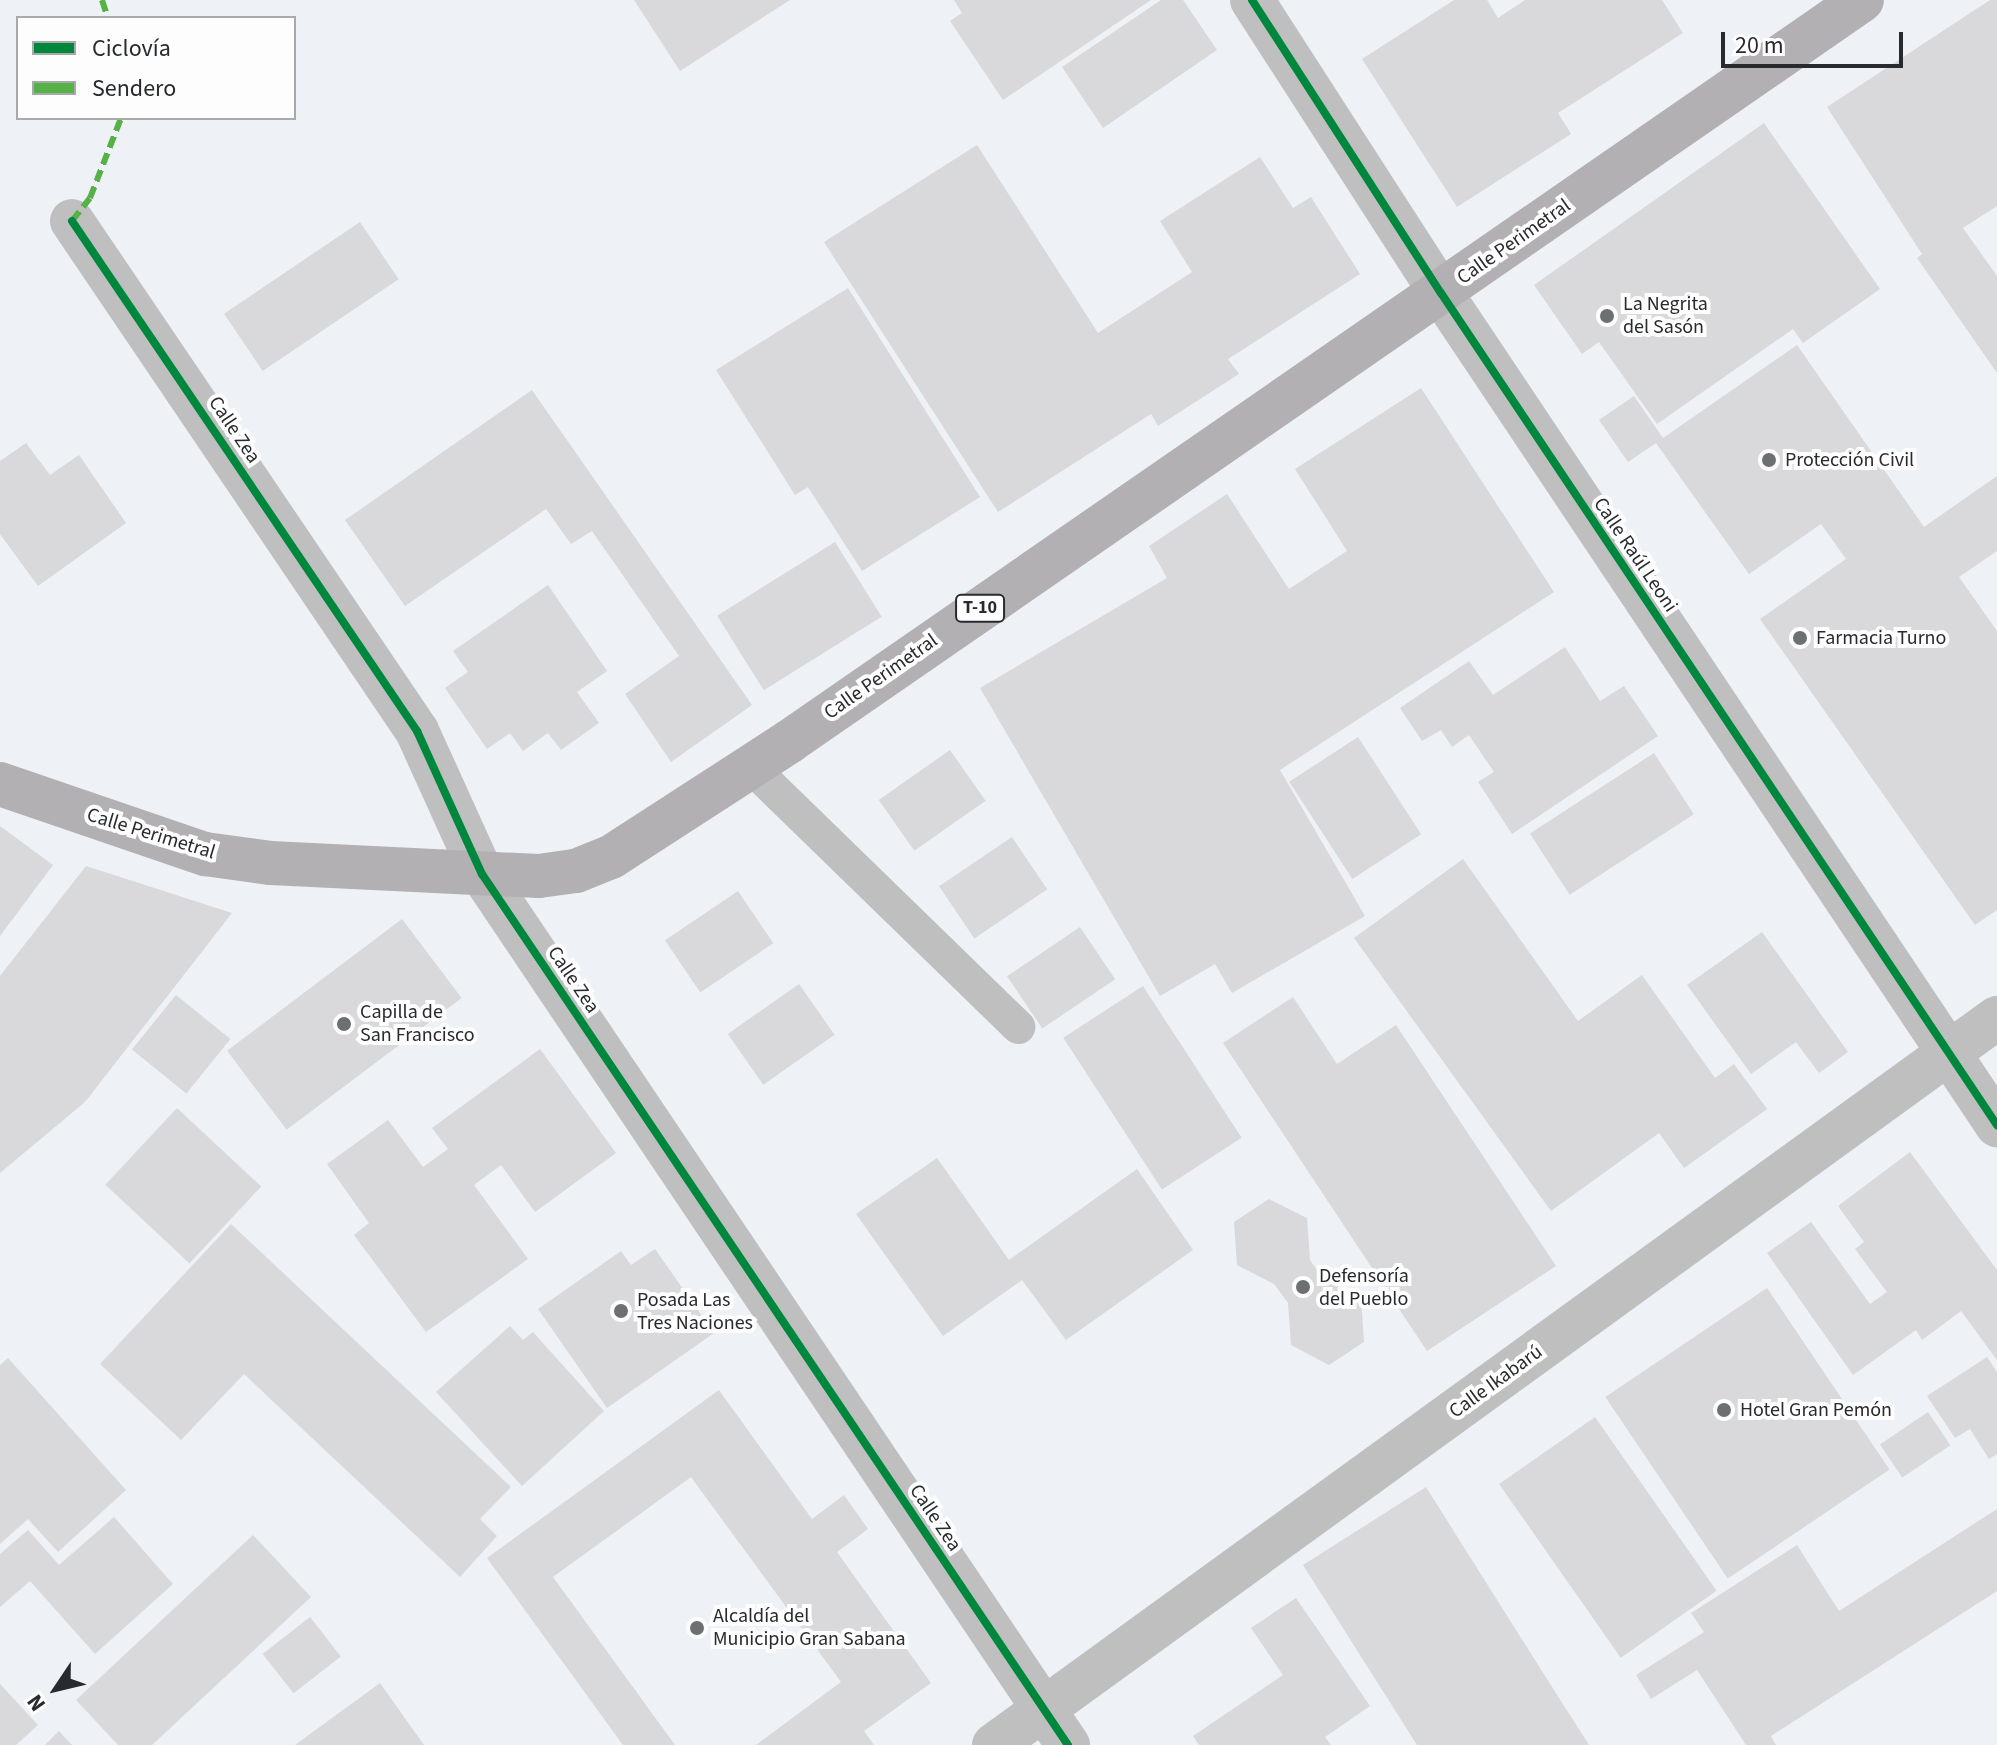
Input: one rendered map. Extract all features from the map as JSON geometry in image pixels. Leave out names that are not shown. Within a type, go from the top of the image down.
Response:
[{"type":"highway","name":"Calle Perimetral","points":[[0,784],[205,854],[271,863],[482,874],[576,871],[611,857],[751,767],[1862,0]]},
{"type":"street","name":"Calle Raúl Leoni","points":[[1252,0],[1441,293],[1997,1125]]},
{"type":"street","name":"Calle Zea","points":[[72,221],[410,720],[482,874],[1068,1745]]},
{"type":"street","name":"Calle Ikabarú","points":[[994,1745],[1997,1018]]},
{"type":"lane","points":[[751,767],[1018,1027]]},
{"type":"building","points":[[634,0],[790,0],[680,71]]},
{"type":"building","points":[[954,0],[1151,0],[1003,100],[950,21],[962,13]]},
{"type":"building","points":[[1161,0],[1183,0],[1217,50],[1103,128],[1062,67]]},
{"type":"building","points":[[1454,0],[1487,0],[1498,18],[1525,0],[1662,0],[1683,33],[1558,113],[1571,134],[1457,207],[1362,59]]},
{"type":"building","points":[[1990,0],[1997,0],[1997,206],[1963,228],[1997,276],[1997,373],[1917,258],[1922,254],[1827,107]]},
{"type":"building","points":[[1764,123],[1880,289],[1803,343],[1793,329],[1657,424],[1599,342],[1582,354],[1534,285]]},
{"type":"building","points":[[977,145],[1098,333],[1192,272],[1160,221],[1260,157],[1293,208],[1311,197],[1360,274],[1228,359],[1239,374],[1158,426],[1151,414],[998,512],[824,242]]},
{"type":"building","points":[[360,222],[399,279],[263,371],[224,314]]},
{"type":"building","points":[[848,288],[980,497],[862,571],[808,487],[795,495],[716,370]]},
{"type":"building","points":[[1797,345],[1924,527],[1997,476],[1997,551],[1959,577],[1997,631],[1997,910],[1975,925],[1760,619],[1846,559],[1821,524],[1749,574],[1656,443],[1628,462],[1599,420],[1634,396],[1663,438]]},
{"type":"building","points":[[1421,388],[1554,592],[1280,770],[1365,916],[1232,993],[1215,964],[1160,996],[980,688],[1167,578],[1149,546],[1227,494],[1289,589],[1347,551],[1295,469]]},
{"type":"building","points":[[532,390],[752,705],[671,762],[625,694],[679,656],[592,531],[571,544],[546,509],[405,606],[345,520]]},
{"type":"building","points":[[26,443],[50,475],[79,455],[126,523],[38,586],[0,534],[0,461]]},
{"type":"building","points":[[835,542],[882,617],[764,690],[717,616]]},
{"type":"building","points":[[548,585],[607,671],[577,692],[599,723],[561,750],[548,733],[523,751],[510,733],[487,749],[445,688],[468,672],[453,651]]},
{"type":"building","points":[[1565,647],[1600,701],[1624,686],[1658,736],[1512,834],[1478,782],[1494,772],[1469,735],[1452,747],[1441,730],[1422,741],[1400,708],[1469,661],[1493,695]]},
{"type":"building","points":[[1358,737],[1421,834],[1352,879],[1289,782]]},
{"type":"building","points":[[950,750],[986,801],[914,851],[879,800]]},
{"type":"building","points":[[1654,753],[1694,814],[1570,895],[1530,834]]},
{"type":"building","points":[[0,826],[53,865],[0,936]]},
{"type":"building","points":[[1012,837],[1047,889],[974,938],[939,886]]},
{"type":"building","points":[[1463,859],[1578,1021],[1642,975],[1715,1078],[1734,1064],[1767,1109],[1684,1168],[1659,1133],[1551,1211],[1354,938]]},
{"type":"building","points":[[86,866],[232,913],[85,1102],[0,1173],[0,976]]},
{"type":"building","points":[[738,891],[773,943],[700,992],[665,940]]},
{"type":"building","name":"Capilla de San Francisco","points":[[402,919],[462,998],[287,1130],[227,1051]]},
{"type":"building","points":[[1080,927],[1115,979],[1042,1028],[1007,976]]},
{"type":"building","points":[[1762,932],[1848,1052],[1819,1073],[1796,1042],[1751,1074],[1687,985]]},
{"type":"building","points":[[799,984],[835,1035],[763,1085],[728,1034]]},
{"type":"building","points":[[1143,986],[1242,1138],[1162,1190],[1063,1038]]},
{"type":"building","points":[[176,995],[230,1039],[186,1093],[132,1049]]},
{"type":"building","points":[[1293,997],[1337,1064],[1396,1025],[1556,1266],[1427,1351],[1223,1043]]},
{"type":"building","points":[[540,1049],[616,1153],[535,1212],[501,1165],[474,1185],[528,1259],[426,1332],[354,1235],[369,1223],[327,1164],[388,1120],[423,1167],[448,1149],[432,1128]]},
{"type":"building","points":[[177,1108],[261,1186],[189,1263],[105,1185]]},
{"type":"building","points":[[1910,1152],[1997,1270],[1997,1360],[1961,1311],[1922,1340],[1916,1330],[1853,1375],[1767,1253],[1811,1222],[1870,1304],[1887,1292],[1855,1249],[1864,1242],[1838,1206]]},
{"type":"building","points":[[937,1158],[1009,1260],[1137,1169],[1193,1250],[1066,1340],[1022,1280],[943,1336],[856,1214]]},
{"type":"building","points":[[1269,1199],[1307,1218],[1310,1260],[1323,1279],[1361,1298],[1364,1342],[1329,1365],[1291,1345],[1288,1303],[1274,1284],[1237,1265],[1234,1222]]},
{"type":"building","points":[[231,1224],[511,1487],[480,1519],[497,1536],[460,1577],[244,1374],[181,1440],[100,1364]]},
{"type":"building","points":[[655,1249],[714,1333],[607,1408],[538,1309],[621,1251],[631,1265]]},
{"type":"building","points":[[1767,1288],[1889,1470],[1728,1579],[1605,1397]]},
{"type":"building","points":[[510,1326],[523,1340],[533,1332],[604,1411],[522,1486],[436,1392]]},
{"type":"building","points":[[1987,1357],[1997,1372],[1997,1454],[1989,1459],[1970,1429],[1955,1438],[1927,1396]]},
{"type":"building","points":[[8,1358],[126,1490],[58,1552],[28,1519],[0,1544],[0,1365]]},
{"type":"building","points":[[719,1390],[812,1519],[844,1495],[868,1529],[837,1552],[931,1683],[864,1731],[874,1745],[756,1745],[841,1682],[691,1477],[553,1577],[675,1745],[623,1745],[487,1558]]},
{"type":"building","points":[[1928,1412],[1950,1445],[1902,1478],[1880,1444]]},
{"type":"building","points":[[1595,1417],[1717,1591],[1621,1658],[1499,1484]]},
{"type":"building","points":[[1426,1487],[1589,1745],[1417,1745],[1303,1565]]},
{"type":"building","points":[[1997,1509],[1997,1591],[1771,1736],[1776,1745],[1746,1745],[1697,1670],[1651,1699],[1636,1675],[1704,1632],[1691,1613],[1797,1545],[1839,1611]]},
{"type":"building","points":[[114,1517],[173,1584],[95,1654],[30,1581],[0,1607],[0,1554],[28,1530],[59,1565]]},
{"type":"building","points":[[253,1535],[311,1597],[152,1745],[118,1745],[76,1700]]},
{"type":"building","points":[[1296,1598],[1370,1706],[1325,1737],[1331,1745],[1199,1745],[1193,1736],[1283,1675],[1251,1628]]},
{"type":"building","points":[[310,1617],[341,1656],[294,1693],[263,1654]]},
{"type":"building","points":[[380,1683],[424,1745],[295,1745]]},
{"type":"building","points":[[0,1684],[38,1725],[16,1745],[0,1745]]},
{"type":"building","points":[[59,1731],[72,1745],[45,1745]]},
{"type":"marked path","points":[[102,0],[107,16]]},
{"type":"marked path","points":[[72,221],[90,198],[120,120]]},
{"type":"cycle path","points":[[1252,0],[1441,293],[1997,1125]]},
{"type":"cycle path","points":[[72,221],[417,731],[482,874],[1068,1745]]},
{"type":"place","name":"La Negrita del Sasón","points":[[1607,316]]},
{"type":"place","name":"Protección Civil","points":[[1769,460]]},
{"type":"place","name":"Farmacia Turno","points":[[1800,638]]},
{"type":"place","name":"Capilla de San Francisco","points":[[344,1024]]},
{"type":"place","name":"Defensoría del Pueblo","points":[[1303,1287]]},
{"type":"place","name":"Posada Las Tres Naciones","points":[[621,1311]]},
{"type":"place","name":"Hotel Gran Pemón","points":[[1724,1410]]},
{"type":"place","name":"Alcaldía del Municipio Gran Sabana","points":[[697,1628]]}]
